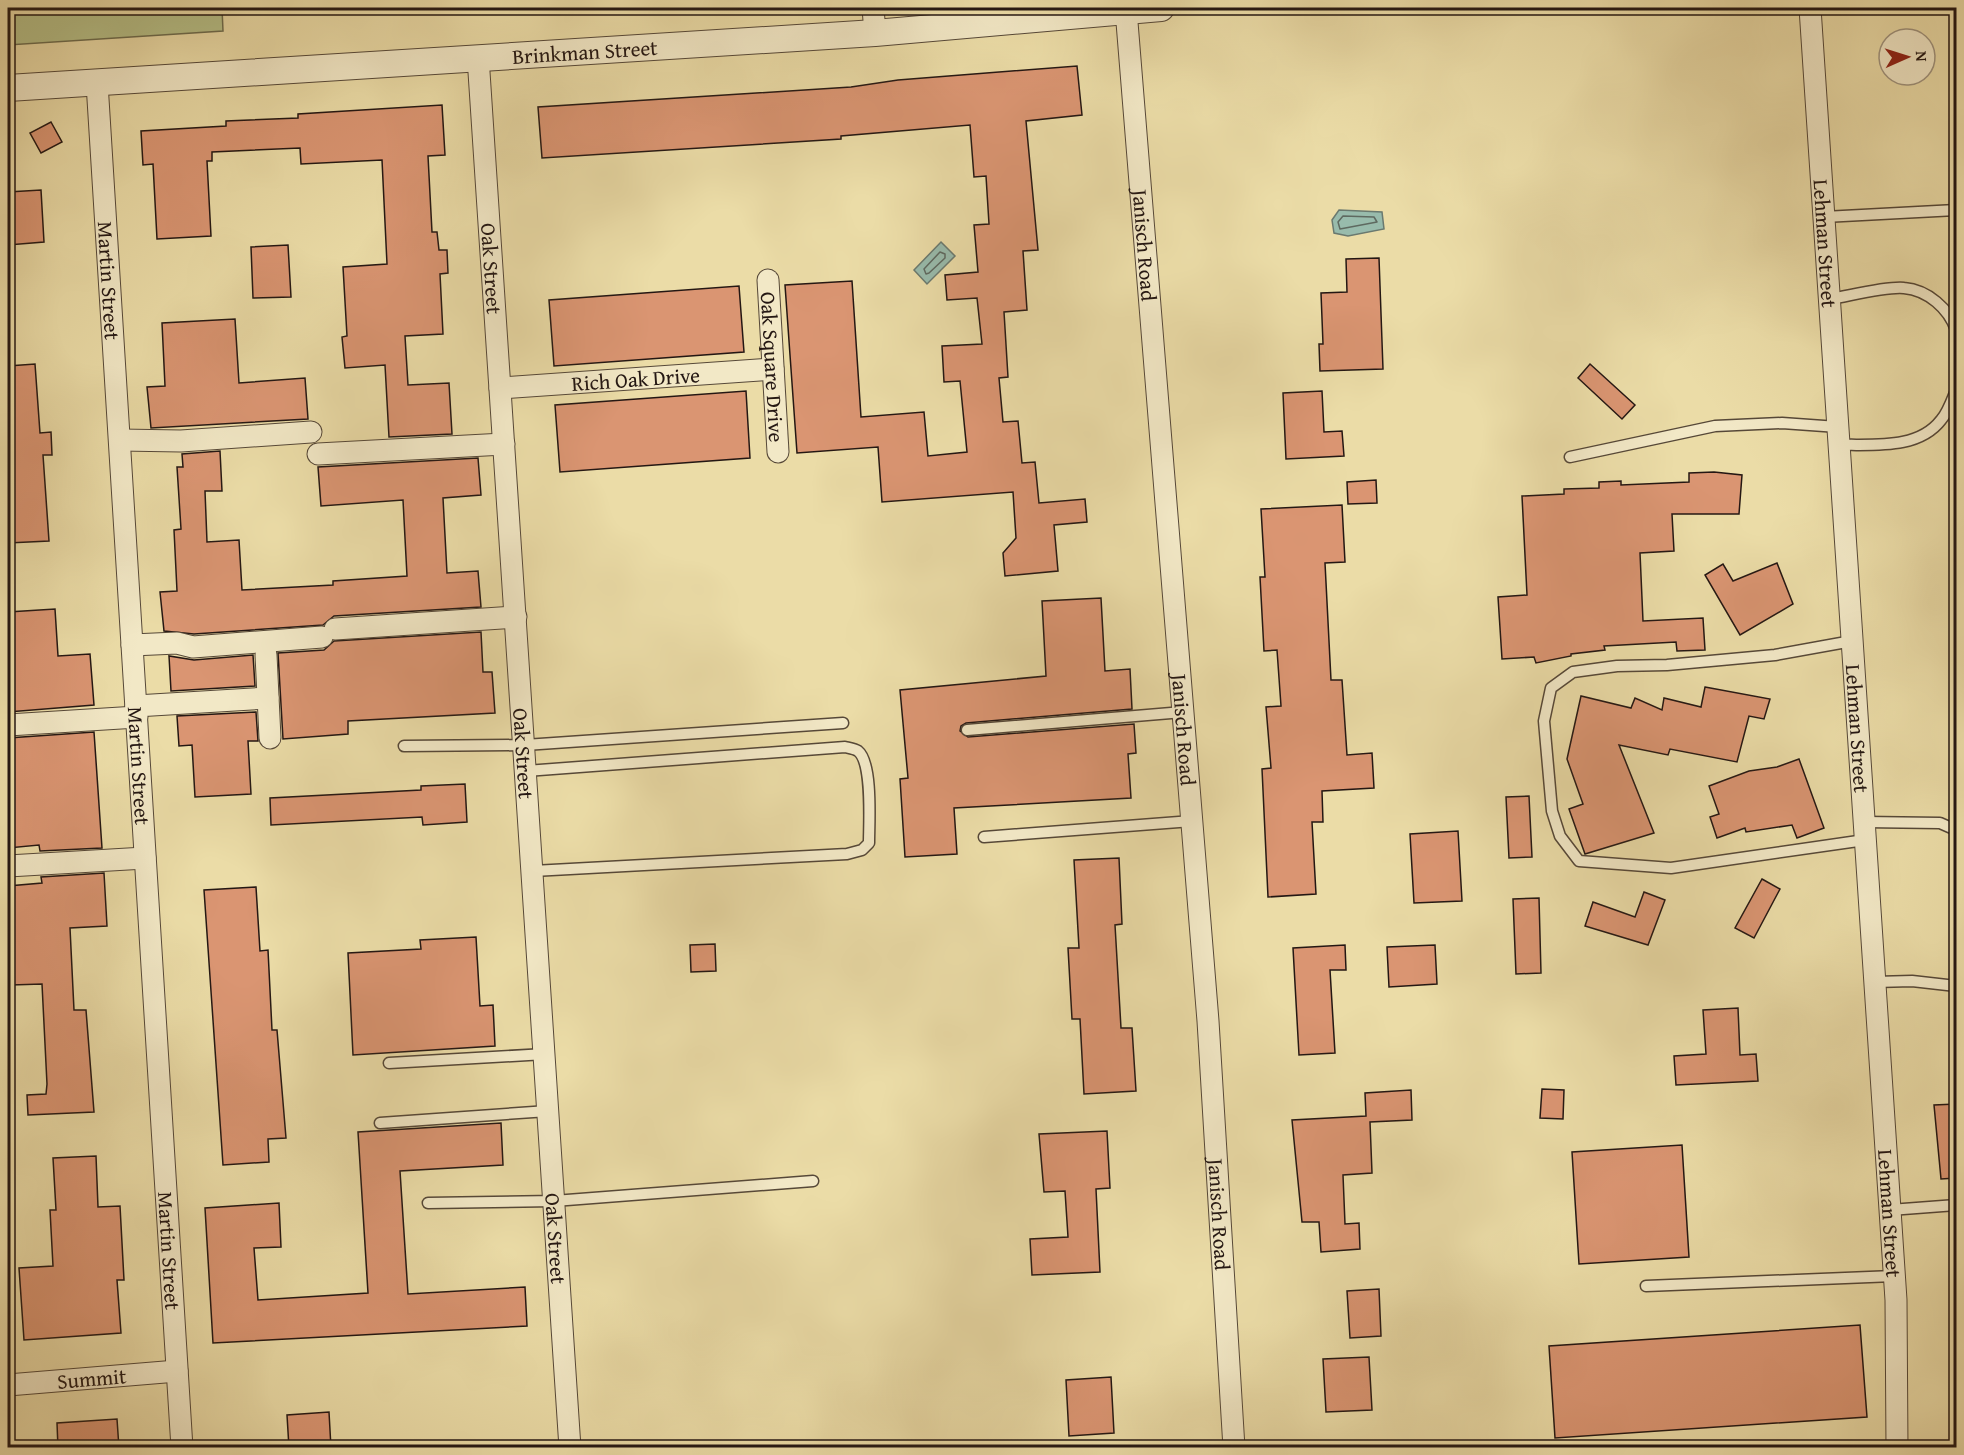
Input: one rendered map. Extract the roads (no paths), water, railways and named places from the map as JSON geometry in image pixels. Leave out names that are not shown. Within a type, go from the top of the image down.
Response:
[{"type":"street","points":[[873,8],[875,33]]},
{"type":"street","name":"Brinkman Street","points":[[8,87],[875,33],[1161,8]]},
{"type":"street","name":"Lehman Street","points":[[1810,8],[1894,1276],[1897,1448]]},
{"type":"street","name":"Janisch Road","points":[[1126,10],[1208,1021],[1234,1448]]},
{"type":"street","name":"Oak Street","points":[[478,57],[570,1448]]},
{"type":"street","name":"Martin Street","points":[[98,83],[182,1448]]},
{"type":"street","name":"Oak Square Drive","points":[[768,280],[778,452]]},
{"type":"street","name":"Rich Oak Drive","points":[[500,388],[773,369]]},
{"type":"street","points":[[120,440],[181,441],[310,432]]},
{"type":"street","points":[[318,454],[504,444]]},
{"type":"street","points":[[132,645],[177,643],[194,647],[516,617]]},
{"type":"street","points":[[266,655],[270,738]]},
{"type":"street","points":[[8,725],[268,698]]},
{"type":"street","points":[[8,866],[145,858]]},
{"type":"street","name":"Summit","points":[[8,1385],[177,1371]]},
{"type":"lane","points":[[1824,217],[1956,210]]},
{"type":"lane","points":[[1830,299],[1904,288],[1939,303],[1951,316],[1956,330]]},
{"type":"lane","points":[[1570,456],[1714,426],[1782,423],[1839,436],[1911,441],[1930,432],[1942,419],[1956,390]]},
{"type":"lane","points":[[1852,641],[1775,655],[1667,665],[1617,666],[1573,672],[1551,688],[1544,721],[1552,811],[1560,836],[1579,861],[1671,868],[1865,831],[1940,823],[1956,830]]},
{"type":"lane","points":[[967,730],[1183,712]]},
{"type":"lane","points":[[404,746],[525,745],[843,723]]},
{"type":"lane","points":[[526,771],[845,747],[857,750],[865,760],[868,791],[868,843],[862,850],[847,854],[533,871]]},
{"type":"lane","points":[[984,837],[1192,821]]},
{"type":"lane","points":[[1875,982],[1912,981],[1956,986]]},
{"type":"lane","points":[[389,1063],[544,1054]]},
{"type":"lane","points":[[380,1124],[548,1111]]},
{"type":"lane","points":[[428,1203],[554,1201],[813,1182]]},
{"type":"lane","points":[[1890,1210],[1956,1205]]},
{"type":"lane","points":[[1646,1286],[1894,1276]]},
{"type":"water","points":[[1339,210],[1382,212],[1384,229],[1348,236],[1334,233],[1332,220]]},
{"type":"water","points":[[941,242],[955,256],[927,284],[914,270]]}]
